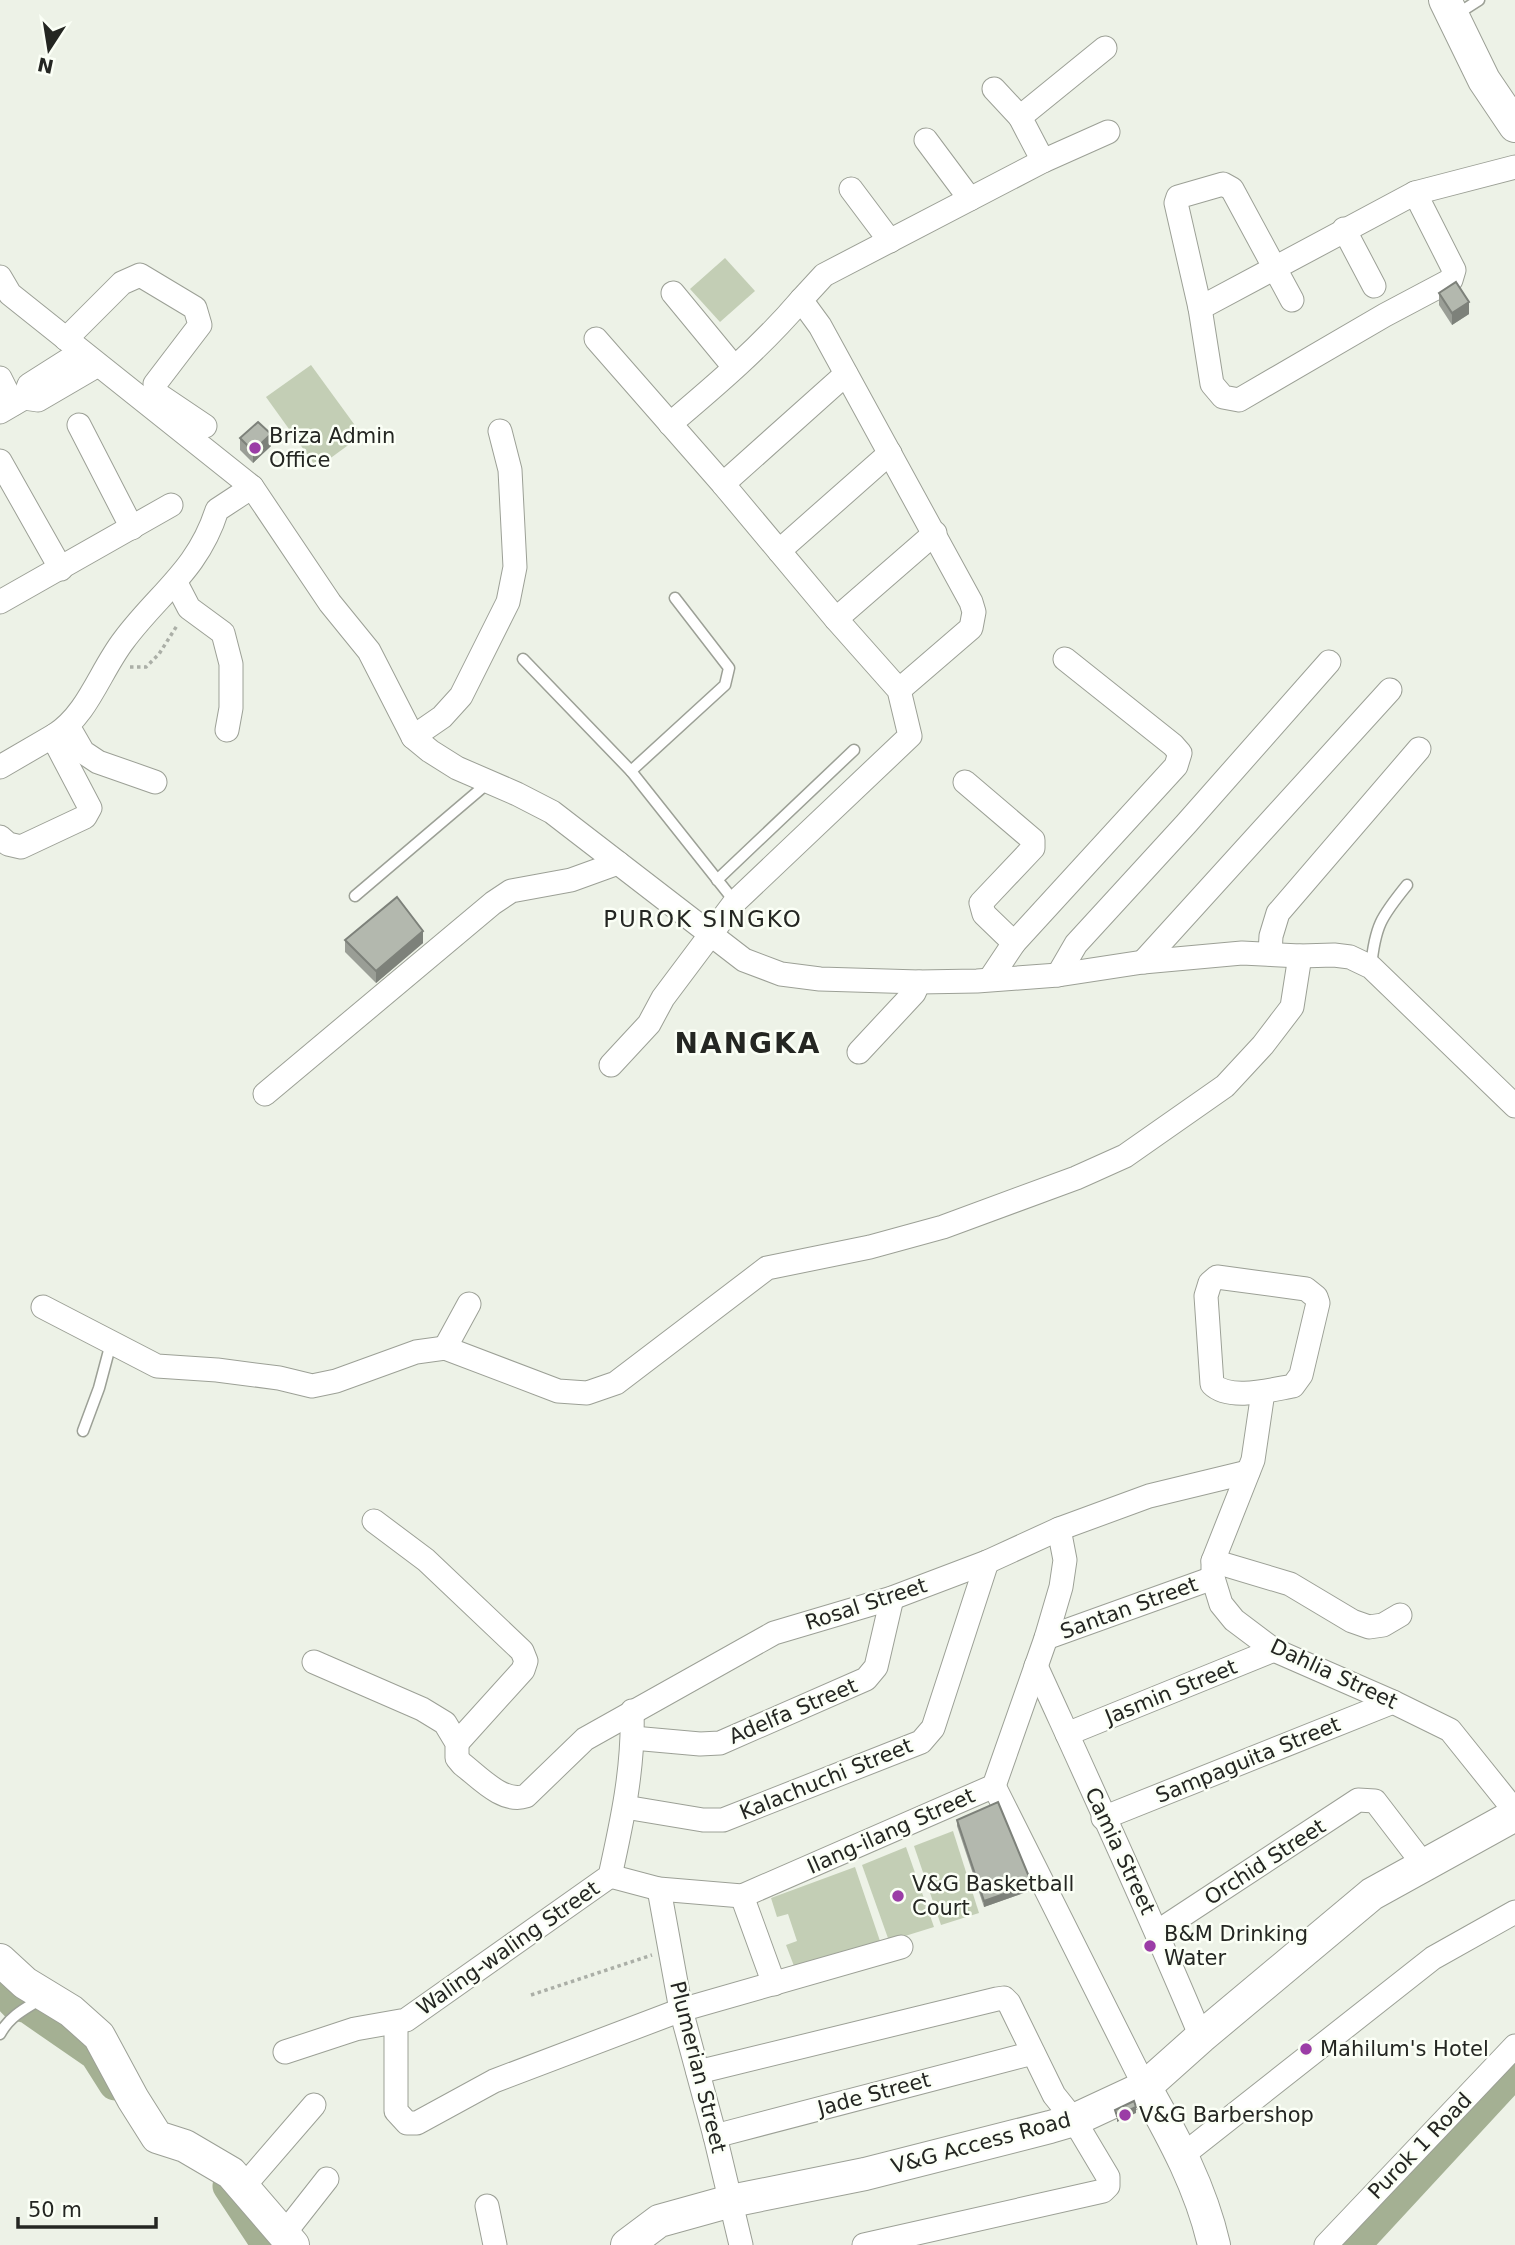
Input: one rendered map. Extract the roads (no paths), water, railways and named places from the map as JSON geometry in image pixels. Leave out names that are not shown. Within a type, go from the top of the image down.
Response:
[{"type":"street","points":[[1448,9],[1485,80],[1515,126]]},
{"type":"street","points":[[1020,117],[1105,48]]},
{"type":"street","points":[[994,89],[1020,117],[1043,161]]},
{"type":"street","points":[[670,424],[788,317],[824,275],[1043,161],[1108,132]]},
{"type":"street","points":[[926,140],[970,199]]},
{"type":"street","points":[[1200,308],[1415,192],[1515,167]]},
{"type":"street","points":[[1292,300],[1228,185],[1216,185],[1180,195],[1176,202],[1200,308],[1212,384],[1223,397],[1239,400],[1451,280],[1454,270],[1415,192]]},
{"type":"street","points":[[850,189],[890,241]]},
{"type":"street","points":[[1344,229],[1374,286]]},
{"type":"street","points":[[0,378],[12,405],[38,400],[81,352],[122,283],[140,275],[195,308],[201,324],[155,384],[156,393],[205,426]]},
{"type":"street","points":[[3,291],[252,487],[330,603],[369,651],[413,737],[457,768],[552,812],[744,960],[781,974],[820,979],[919,982],[1058,975],[1143,961],[1242,953],[1350,957],[1371,967],[1515,1106]]},
{"type":"street","points":[[673,293],[734,367]]},
{"type":"street","points":[[801,300],[820,326],[971,602],[974,620],[971,628],[900,690]]},
{"type":"street","points":[[596,339],[900,690],[909,736],[735,902],[663,998],[649,1024],[611,1065]]},
{"type":"street","points":[[723,484],[846,374]]},
{"type":"street","points":[[79,425],[132,528]]},
{"type":"street","points":[[413,737],[442,717],[461,696],[508,602],[515,567],[510,470],[500,431]]},
{"type":"street","points":[[779,551],[890,453]]},
{"type":"street","points":[[0,461],[10,502],[61,569]]},
{"type":"street","points":[[0,767],[62,731],[80,712],[124,639],[176,583],[197,555],[217,510],[252,487]]},
{"type":"street","points":[[0,602],[171,505]]},
{"type":"street","points":[[836,619],[935,533]]},
{"type":"street","points":[[176,583],[189,608],[223,633],[231,664],[231,708],[227,730]]},
{"type":"street","points":[[990,979],[1014,943],[1176,766],[1180,753],[1065,659]]},
{"type":"street","points":[[1058,975],[1076,944],[1329,662]]},
{"type":"street","points":[[1143,961],[1390,690]]},
{"type":"street","points":[[62,731],[83,752],[98,762],[155,782]]},
{"type":"street","points":[[0,837],[8,844],[21,847],[85,817],[90,808],[58,747],[62,731]]},
{"type":"street","points":[[1270,954],[1271,936],[1278,913],[1419,749]]},
{"type":"street","points":[[965,782],[1033,840],[1033,848],[981,903],[984,914],[1014,943]]},
{"type":"street","points":[[265,1094],[493,903],[511,891],[571,880],[618,863]]},
{"type":"street","points":[[43,1307],[157,1366],[279,1378],[312,1386],[336,1381],[416,1352],[444,1348],[558,1391],[587,1393],[616,1383],[767,1268],[870,1247],[943,1227],[1076,1178],[1125,1156],[1225,1086],[1263,1045],[1292,1007],[1300,956]]},
{"type":"street","points":[[859,1052],[914,993],[919,982]]},
{"type":"street","points":[[1217,1277],[1306,1289],[1316,1297],[1318,1303],[1297,1381],[1293,1386],[1263,1392],[1225,1393],[1212,1384],[1206,1296],[1210,1283],[1217,1277]]},
{"type":"street","points":[[444,1348],[470,1304]]},
{"type":"street","points":[[1263,1392],[1253,1460],[1213,1569],[1290,1584],[1352,1621],[1369,1627],[1383,1625],[1401,1615]]},
{"type":"street","name":"Rosal Street","points":[[457,1743],[457,1758],[462,1764],[505,1796],[516,1799],[526,1796],[586,1739],[774,1633],[892,1598],[1149,1496],[1248,1472]]},
{"type":"street","points":[[314,1662],[422,1709],[445,1723],[457,1743],[523,1670],[526,1661],[522,1651],[426,1560],[373,1521]]},
{"type":"street","name":"Ilang-ilang Street","points":[[610,1876],[659,1889],[742,1896],[994,1786],[1061,1587],[1065,1560],[1059,1530]]},
{"type":"street","name":"Kalachuchi Street","points":[[625,1807],[703,1820],[723,1820],[921,1742],[933,1728],[987,1562]]},
{"type":"street","name":"Santan Street","points":[[1046,1638],[1213,1569]]},
{"type":"street","name":"Dahlia Street","points":[[1213,1569],[1221,1604],[1234,1620],[1274,1650],[1450,1730],[1515,1813]]},
{"type":"street","name":"Adelfa Street","points":[[633,1738],[700,1744],[720,1742],[866,1679],[876,1667],[892,1598]]},
{"type":"street","name":"Jasmin Street","points":[[1067,1734],[1274,1650]]},
{"type":"street","name":"Camia Street","points":[[1036,1666],[1157,1932],[1201,2037]]},
{"type":"street","name":"Sampaguita Street","points":[[1103,1818],[1393,1702]]},
{"type":"street","name":"Waling-waling Street","points":[[285,2052],[355,2029],[396,2024],[406,2020],[610,1876],[625,1807],[633,1738],[632,1712]]},
{"type":"street","points":[[994,1786],[1145,2087],[1183,2155],[1208,2219],[1214,2245]]},
{"type":"street","name":"Orchid Street","points":[[1157,1932],[1358,1800],[1375,1801],[1424,1865]]},
{"type":"street","name":"V&G Access Road","points":[[627,2245],[659,2221],[731,2201],[865,2174],[1074,2120],[1145,2087],[1372,1894],[1515,1813]]},
{"type":"street","name":"Plumerian Street","points":[[659,1889],[681,2010],[741,2245]]},
{"type":"street","points":[[742,1896],[774,1984]]},
{"type":"street","points":[[1183,2155],[1433,1958],[1515,1912]]},
{"type":"street","points":[[396,2024],[396,2111],[407,2123],[417,2123],[495,2081],[681,2010],[901,1947]]},
{"type":"street","points":[[0,1960],[43,1998],[71,2011],[99,2036],[157,2137],[185,2146],[231,2173],[288,2240],[327,2179]]},
{"type":"street","points":[[698,2071],[997,1999],[1004,1998],[1009,2003],[1054,2095],[1074,2120],[1108,2177],[1108,2186],[1103,2191],[864,2245]]},
{"type":"street","name":"Purok 1 Road","points":[[1326,2245],[1515,2046]]},
{"type":"street","name":"Jade Street","points":[[715,2136],[1033,2053]]},
{"type":"street","points":[[244,2186],[314,2105]]},
{"type":"street","points":[[487,2206],[495,2245]]},
{"type":"lane","points":[[1448,9],[1479,0]]},
{"type":"lane","points":[[631,771],[725,685],[729,668],[675,598]]},
{"type":"lane","points":[[523,659],[631,771],[735,902]]},
{"type":"lane","points":[[717,880],[854,750]]},
{"type":"lane","points":[[355,896],[489,782]]},
{"type":"lane","points":[[1371,967],[1374,936],[1386,912],[1407,885]]},
{"type":"lane","points":[[83,1431],[99,1388],[111,1343]]},
{"type":"lane","points":[[0,2034],[18,2012],[43,1998]]},
{"type":"waterway","points":[[0,1988],[16,2004],[28,2007],[96,2054],[115,2084]]},
{"type":"waterway","points":[[1354,2245],[1515,2071]]},
{"type":"waterway","points":[[229,2186],[268,2245]]},
{"type":"place","name":"Briza Admin Office","points":[[255,448]]},
{"type":"place","name":"V&G Basketball Court","points":[[898,1896]]},
{"type":"place","name":"B&M Drinking Water","points":[[1150,1946]]},
{"type":"place","name":"Mahilum's Hotel","points":[[1306,2049]]},
{"type":"place","name":"V&G Barbershop","points":[[1125,2115]]},
{"type":"district","name":"PUROK SINGKO","points":[[703,919]]},
{"type":"district","name":"NANGKA","points":[[748,1043]]}]
